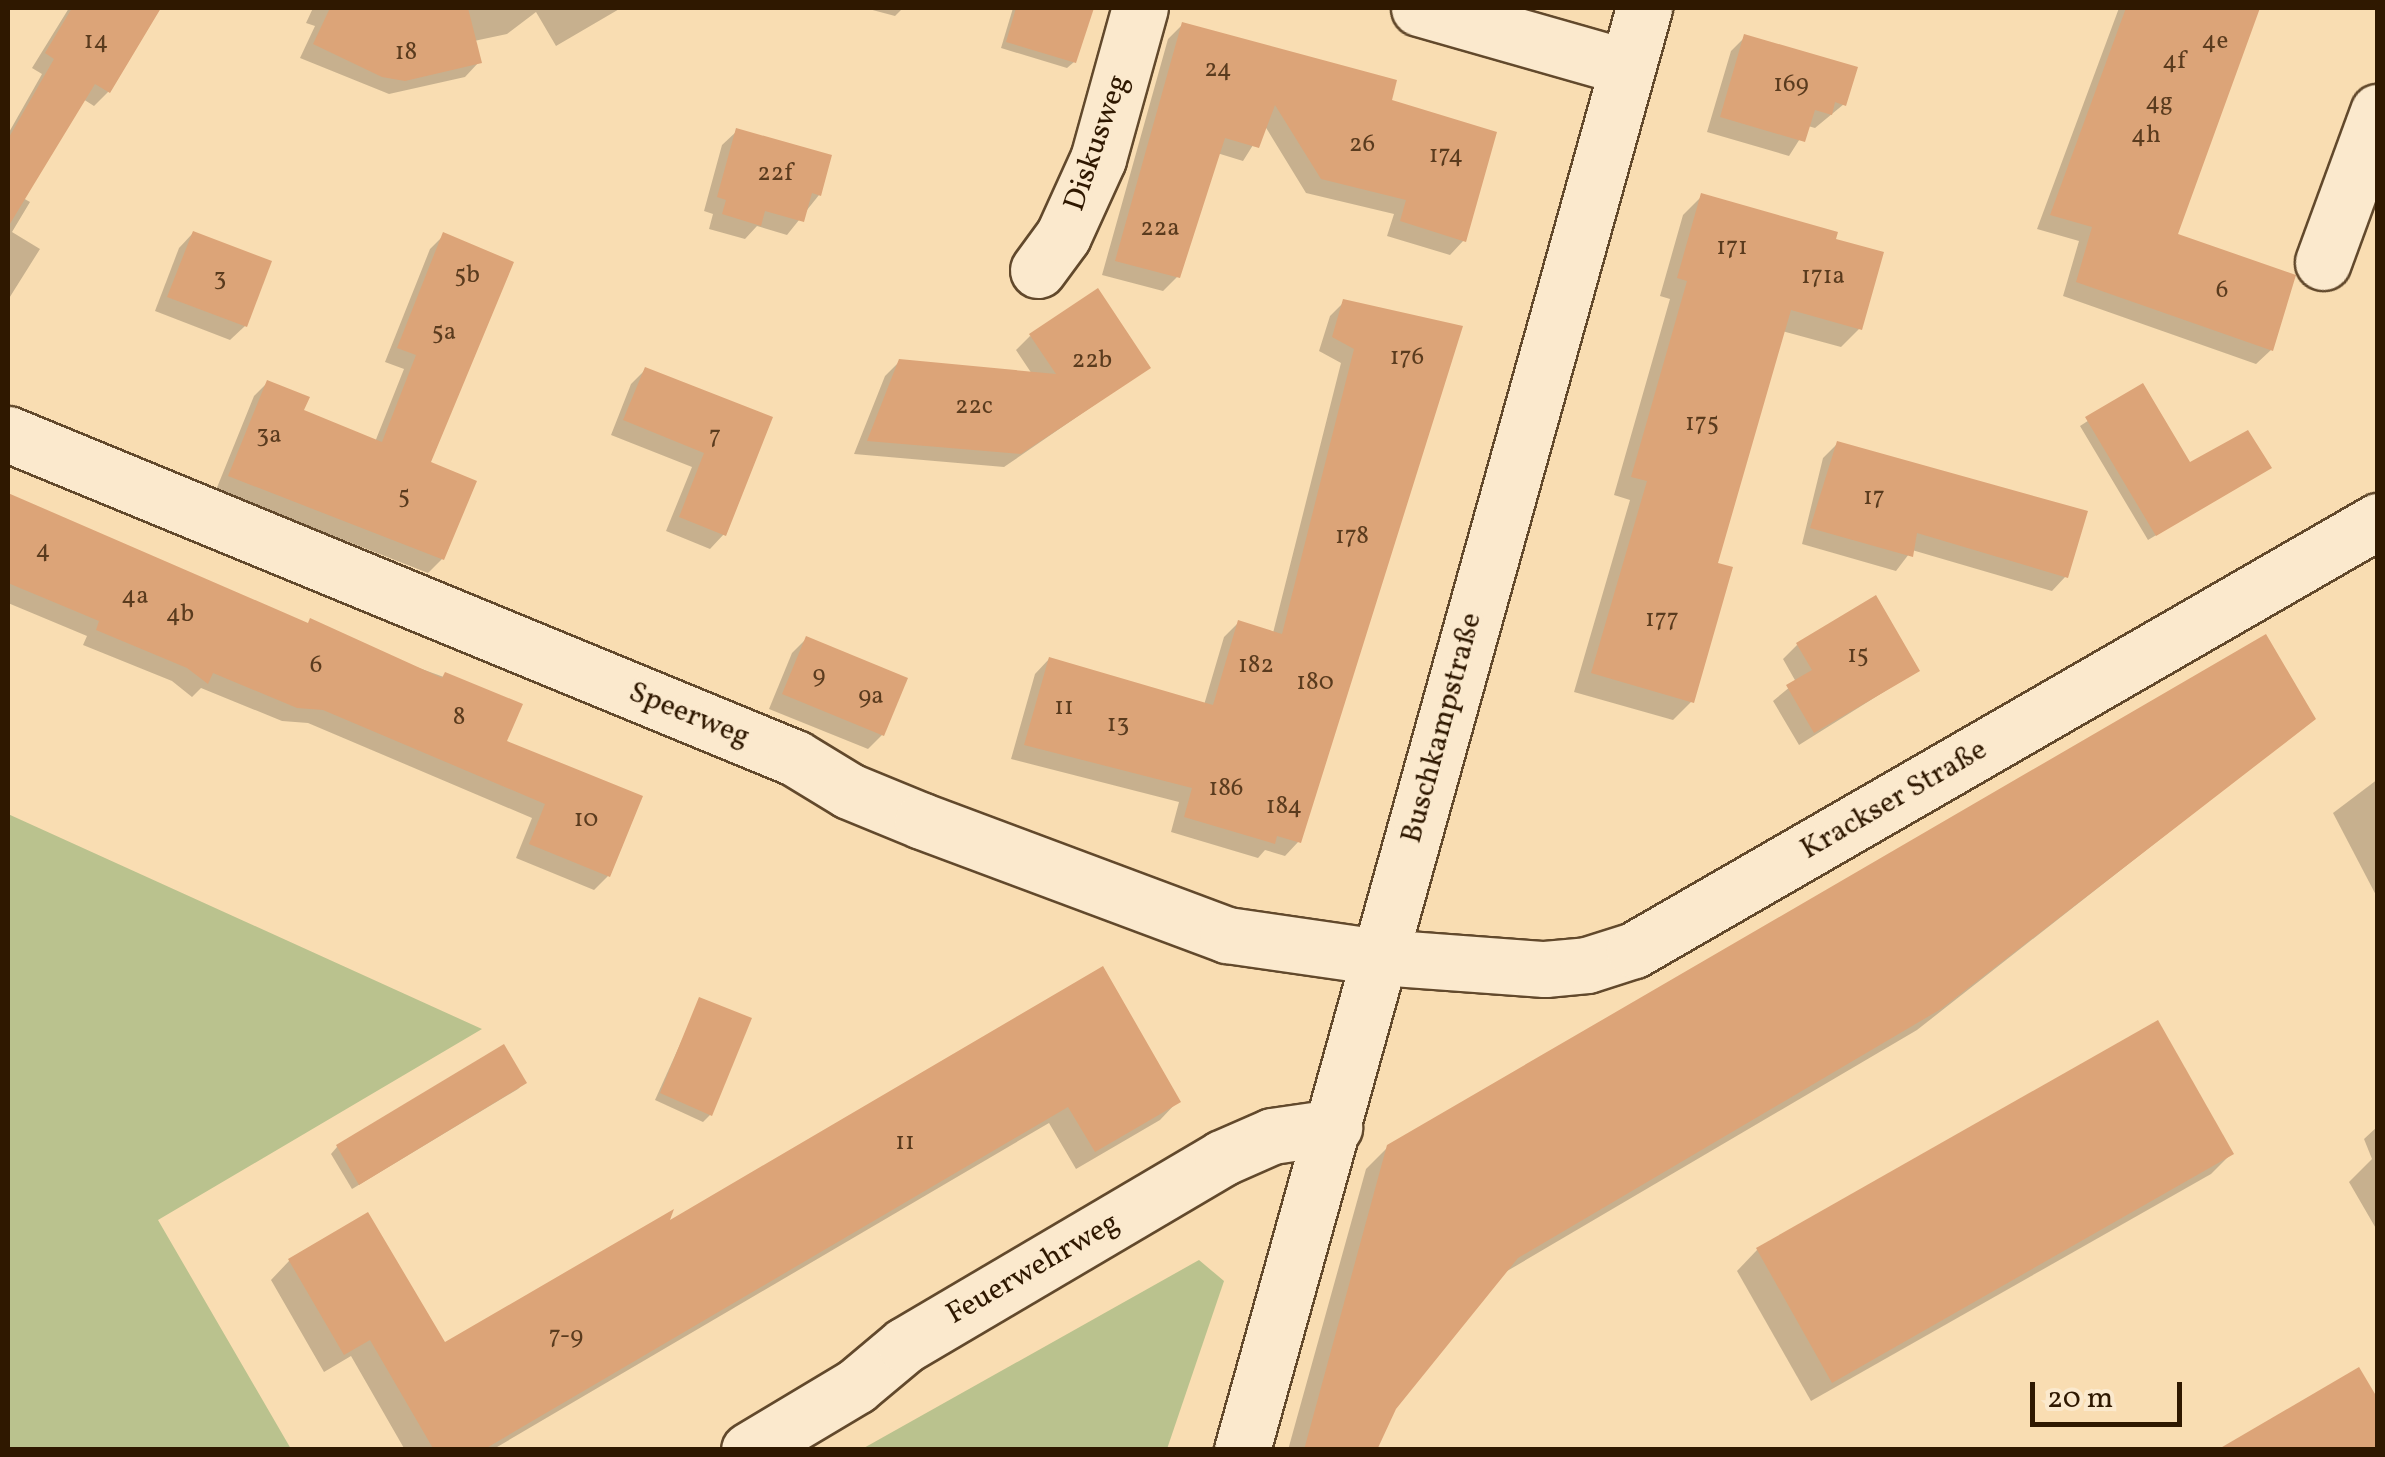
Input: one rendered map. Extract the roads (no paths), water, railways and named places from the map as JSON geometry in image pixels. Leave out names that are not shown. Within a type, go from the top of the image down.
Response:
[{"type":"street","name":"Diskusweg","points":[[1038,270],[1071,220],[1098,160],[1140,8]]},
{"type":"street","points":[[1419,8],[1626,67]]},
{"type":"street","name":"Buschkampstraße","points":[[1242,1450],[1644,8]]},
{"type":"street","points":[[2323,262],[2378,112]]},
{"type":"street","name":"Speerweg","points":[[8,434],[795,758],[850,791],[922,821],[1227,935],[1380,957]]},
{"type":"street","name":"Krackser Straße","points":[[1380,957],[1484,970],[1545,969],[1587,966],[1634,950],[2378,521]]},
{"type":"street","name":"Feuerwehrweg","points":[[749,1450],[838,1397],[905,1344],[1222,1158],[1272,1136],[1334,1127]]}]
